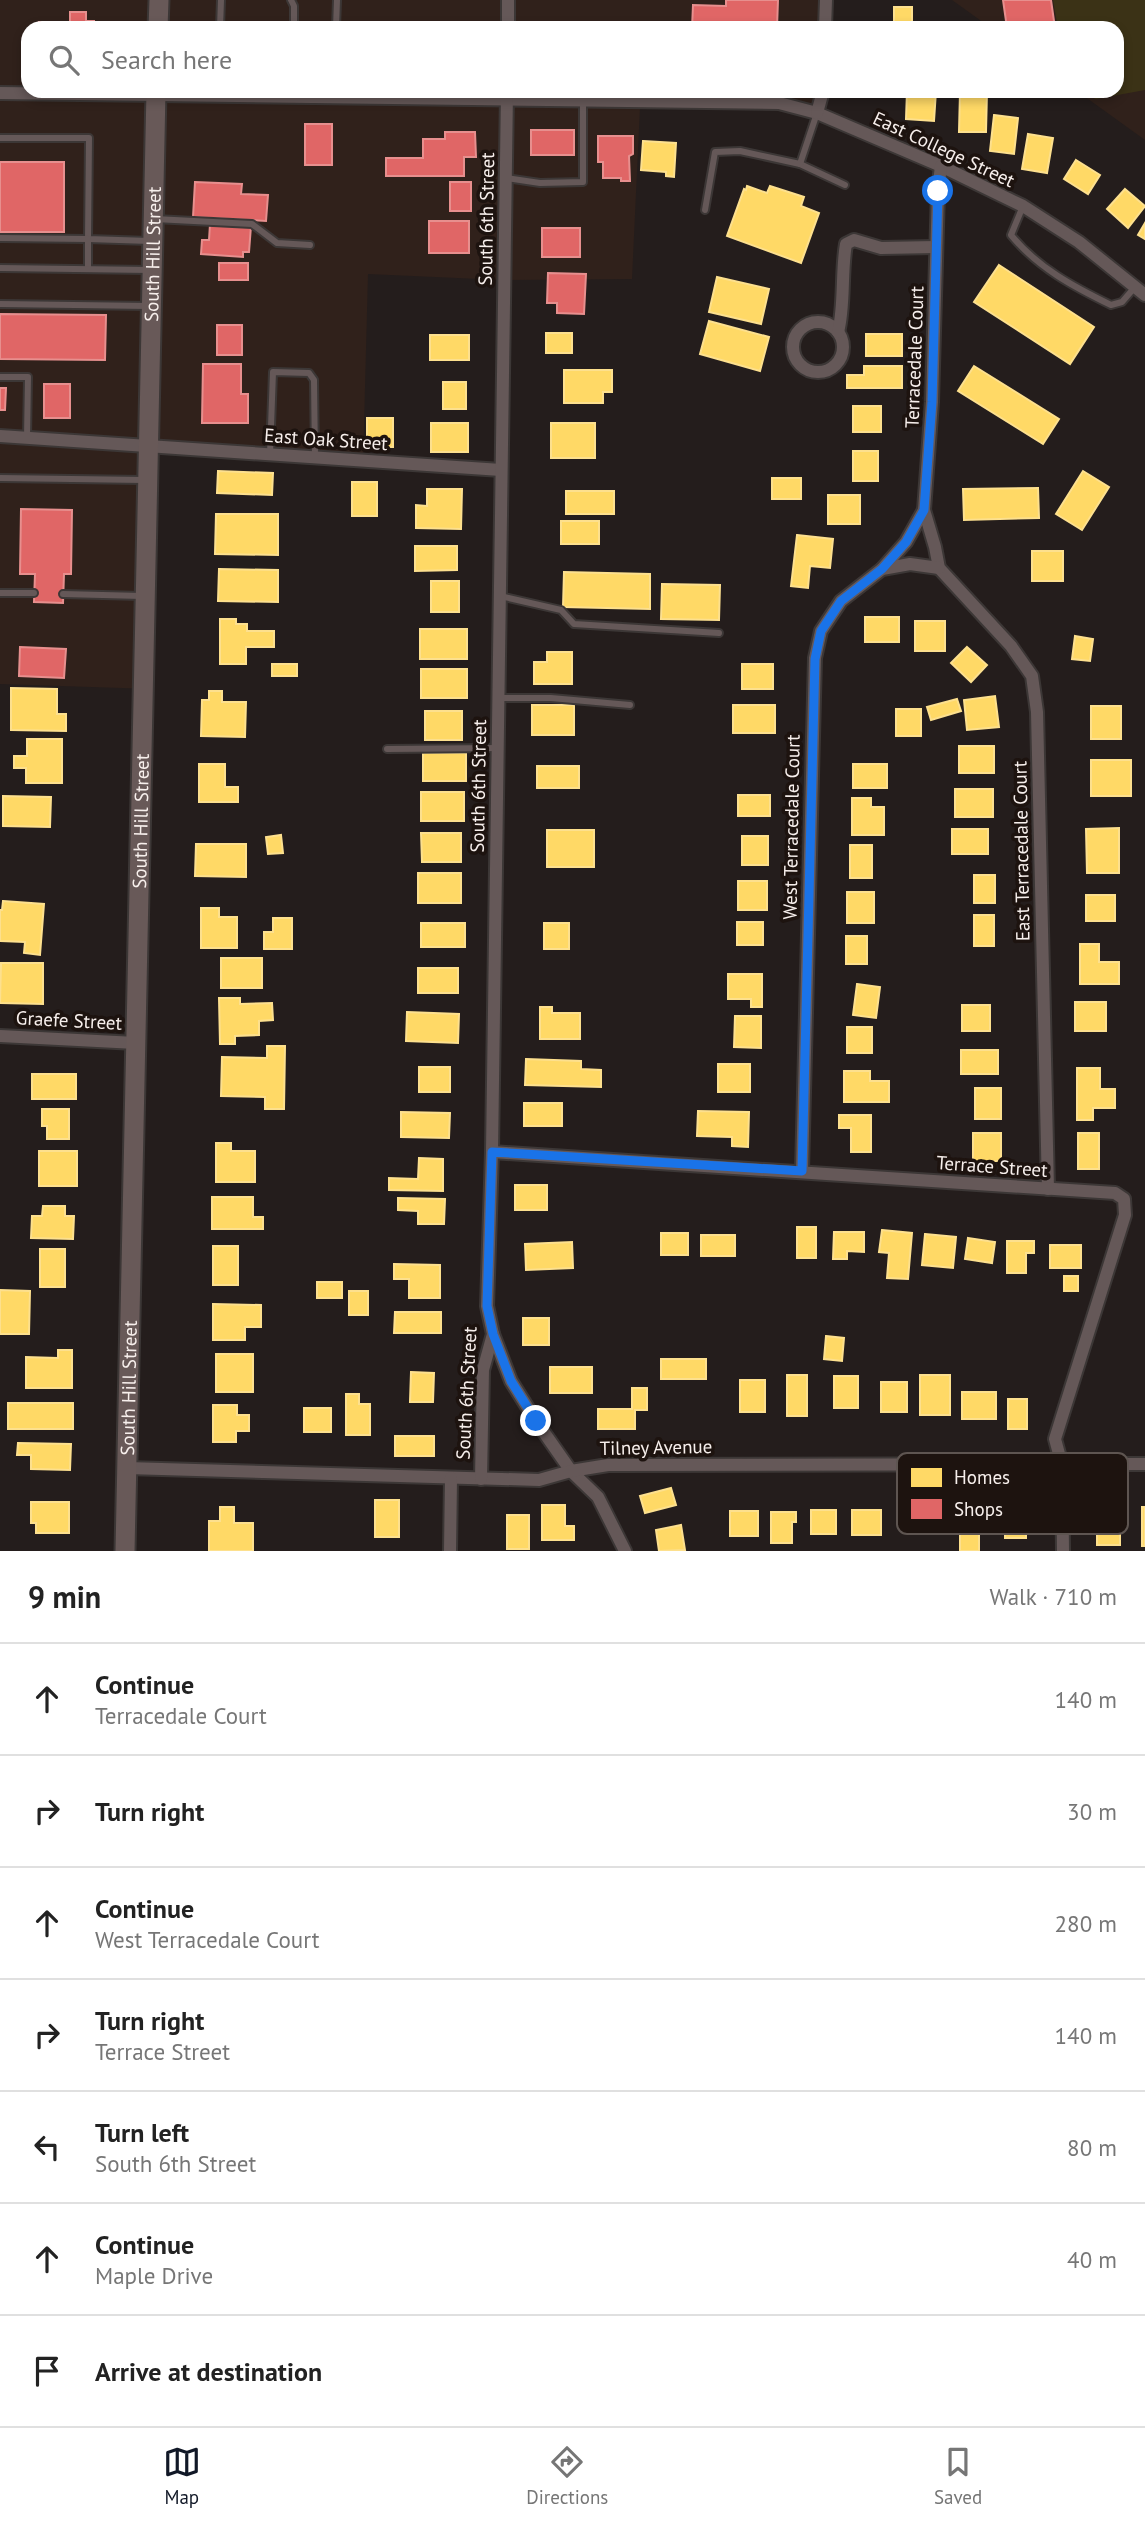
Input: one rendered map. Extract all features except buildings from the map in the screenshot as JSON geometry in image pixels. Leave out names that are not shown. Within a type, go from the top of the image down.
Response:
[{"type":"main road","points":[[158,21],[159,0]]},
{"type":"main road","name":"South Hill Street","points":[[125,1551],[156,98]]},
{"type":"street","points":[[508,0],[508,21]]},
{"type":"street","points":[[825,21],[826,0]]},
{"type":"street","name":"East College Street","points":[[0,93],[21,93]]},
{"type":"street","name":"South 6th Street","points":[[481,1479],[483,1370],[493,1334],[487,1306],[492,1152],[507,98]]},
{"type":"street","name":"East College Street","points":[[553,98],[779,103],[817,113],[941,166],[1023,206],[1079,242],[1140,291]]},
{"type":"street","points":[[817,113],[821,98]]},
{"type":"street","name":"Terracedale Court","points":[[939,568],[924,510],[932,402],[941,166]]},
{"type":"street","points":[[838,332],[824,322],[799,328],[792,344],[796,361],[808,371],[817,372],[832,368],[842,356],[843,348],[838,332],[846,244],[854,240],[881,248],[936,247]]},
{"type":"street","name":"East Oak Street","points":[[0,436],[502,470]]},
{"type":"street","name":"West Terracedale Court","points":[[802,1171],[815,659],[821,631],[841,601],[882,569],[906,542],[924,510]]},
{"type":"street","points":[[882,569],[910,564],[939,568]]},
{"type":"street","name":"East Terracedale Court","points":[[939,568],[1011,646],[1031,676],[1037,712],[1048,1189]]},
{"type":"street","name":"Graefe Street","points":[[0,1036],[136,1043]]},
{"type":"street","name":"Terrace Street","points":[[492,1152],[1115,1194],[1124,1199],[1125,1215],[1055,1439],[1059,1453]]},
{"type":"street","points":[[493,1334],[511,1381],[571,1471],[598,1497],[625,1551]]},
{"type":"street","name":"Tilney Avenue","points":[[127,1468],[539,1480],[608,1465],[897,1465]]},
{"type":"street","points":[[450,1551],[451,1478]]},
{"type":"lane","points":[[220,21],[221,0]]},
{"type":"lane","points":[[336,21],[337,0]]},
{"type":"lane","points":[[294,21],[295,2]]},
{"type":"lane","points":[[506,178],[540,183],[583,182],[583,100]]},
{"type":"lane","points":[[800,164],[817,113]]},
{"type":"lane","points":[[0,138],[89,138],[88,269]]},
{"type":"lane","points":[[705,210],[715,152],[740,151],[800,164],[845,185]]},
{"type":"lane","points":[[1023,206],[1011,235],[1026,253],[1068,284],[1111,306],[1140,291]]},
{"type":"lane","points":[[153,219],[251,224],[277,243],[310,245]]},
{"type":"lane","points":[[0,238],[152,241]]},
{"type":"lane","points":[[0,268],[151,271]]},
{"type":"lane","points":[[0,304],[151,306]]},
{"type":"lane","points":[[270,455],[273,372],[309,373],[314,380],[315,458]]},
{"type":"lane","points":[[0,377],[28,377],[27,438]]},
{"type":"lane","points":[[0,478],[146,481]]},
{"type":"lane","points":[[0,593],[34,593]]},
{"type":"lane","points":[[63,594],[144,596]]},
{"type":"lane","points":[[500,596],[561,610],[574,624],[719,633]]},
{"type":"lane","points":[[499,698],[551,698],[630,705]]},
{"type":"lane","points":[[387,749],[498,748]]},
{"type":"shaded area","points":[[0,0],[822,0],[821,21],[21,21],[21,98],[819,98],[818,110],[640,107],[632,279],[502,280],[368,274],[363,463],[154,446],[152,689],[0,684]]},
{"type":"shaded area","points":[[952,0],[1145,0],[1145,140],[1087,98],[1124,98],[1124,21],[981,21]]},
{"type":"shaded area","points":[[1053,0],[1145,0],[1145,90],[1124,94],[1124,21],[1057,21]]},
{"type":"route","points":[[536,1421],[511,1381],[493,1334],[487,1306],[492,1152],[802,1171],[815,659],[821,631],[841,601],[882,569],[906,542],[924,510],[932,402],[938,191]]}]
